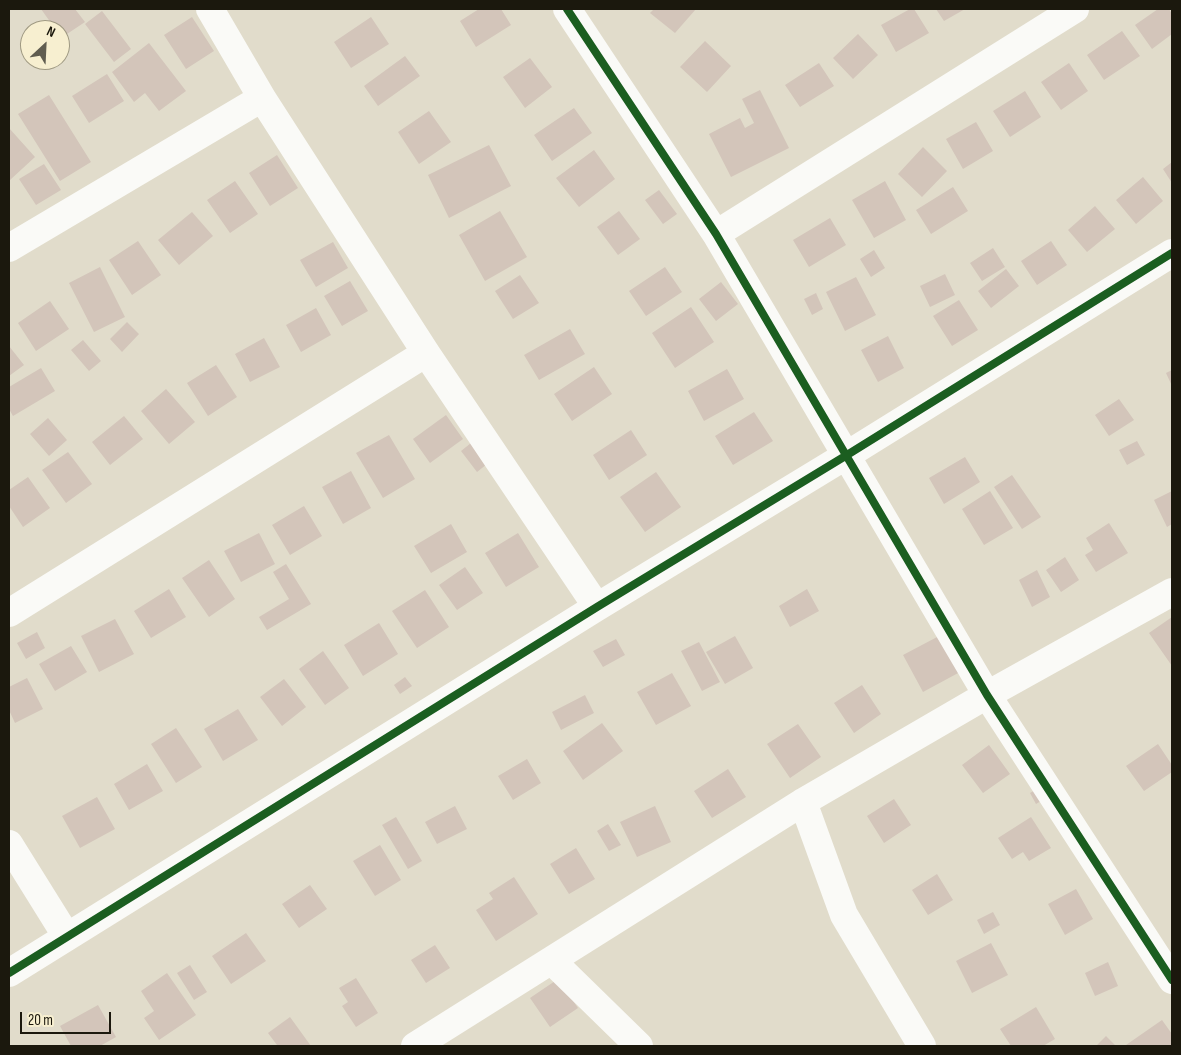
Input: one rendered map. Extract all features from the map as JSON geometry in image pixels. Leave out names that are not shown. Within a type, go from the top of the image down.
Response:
[{"type":"street","points":[[210,9],[262,98],[426,353],[597,607]]},
{"type":"street","points":[[567,9],[716,234],[987,695],[1172,980]]},
{"type":"street","points":[[716,234],[1075,9]]},
{"type":"street","points":[[9,248],[262,98]]},
{"type":"street","points":[[9,973],[1172,252]]},
{"type":"street","points":[[9,613],[426,353]]},
{"type":"street","points":[[415,1046],[803,802],[987,695],[1172,592]]},
{"type":"street","points":[[803,802],[844,915],[922,1046]]},
{"type":"street","points":[[9,844],[67,937]]},
{"type":"street","points":[[552,961],[639,1046]]},
{"type":"building","points":[[41,9],[75,9],[85,22],[70,32],[70,20],[49,20]]},
{"type":"building","points":[[479,9],[501,9],[511,25],[476,47],[460,21]]},
{"type":"building","points":[[654,9],[696,9],[675,33],[650,13]]},
{"type":"building","points":[[910,9],[914,9],[929,33],[896,52],[881,25]]},
{"type":"building","points":[[936,9],[965,9],[944,21]]},
{"type":"building","points":[[1158,9],[1169,9],[1172,14],[1172,34],[1152,49],[1135,25]]},
{"type":"building","points":[[102,11],[131,49],[114,62],[85,24]]},
{"type":"building","points":[[192,17],[214,51],[186,69],[164,35]]},
{"type":"building","points":[[371,17],[389,44],[351,68],[334,42]]},
{"type":"building","points":[[1122,31],[1140,56],[1104,80],[1087,55]]},
{"type":"building","points":[[858,34],[878,55],[853,79],[833,58]]},
{"type":"building","points":[[705,41],[731,66],[707,92],[680,67]]},
{"type":"building","points":[[149,43],[186,91],[159,111],[145,93],[134,102],[112,72]]},
{"type":"building","points":[[405,56],[420,76],[378,106],[364,86]]},
{"type":"building","points":[[530,58],[552,87],[525,108],[503,77]]},
{"type":"building","points":[[819,63],[834,86],[800,107],[785,85]]},
{"type":"building","points":[[1069,63],[1088,91],[1061,110],[1041,82]]},
{"type":"building","points":[[107,74],[124,101],[89,123],[72,96]]},
{"type":"building","points":[[760,90],[789,148],[731,177],[709,134],[740,118],[745,128],[754,123],[742,99]]},
{"type":"building","points":[[1025,91],[1041,117],[1010,137],[993,111]]},
{"type":"building","points":[[49,95],[91,162],[60,181],[18,114]]},
{"type":"building","points":[[574,108],[592,133],[552,161],[534,135]]},
{"type":"building","points":[[429,111],[451,142],[419,164],[398,132]]},
{"type":"building","points":[[976,122],[993,151],[963,169],[946,139]]},
{"type":"building","points":[[9,128],[35,157],[10,180],[9,178]]},
{"type":"building","points":[[489,145],[511,186],[449,218],[428,175]]},
{"type":"building","points":[[923,147],[947,171],[922,197],[898,174]]},
{"type":"building","points":[[594,150],[615,179],[579,207],[556,178]]},
{"type":"building","points":[[277,155],[298,188],[270,206],[249,173]]},
{"type":"building","points":[[1172,162],[1172,183],[1163,169]]},
{"type":"building","points":[[44,164],[61,190],[36,205],[19,179]]},
{"type":"building","points":[[1143,177],[1163,201],[1136,224],[1116,200]]},
{"type":"building","points":[[235,181],[258,214],[230,233],[207,200]]},
{"type":"building","points":[[885,181],[906,220],[874,238],[852,200]]},
{"type":"building","points":[[953,187],[968,211],[931,234],[916,210]]},
{"type":"building","points":[[659,190],[677,214],[663,224],[645,200]]},
{"type":"building","points":[[1095,206],[1115,229],[1087,252],[1068,230]]},
{"type":"building","points":[[500,211],[527,257],[485,281],[459,235]]},
{"type":"building","points":[[619,211],[640,239],[618,255],[597,227]]},
{"type":"building","points":[[192,212],[213,236],[179,265],[158,240]]},
{"type":"building","points":[[830,218],[846,245],[809,267],[793,240]]},
{"type":"building","points":[[138,241],[161,275],[132,295],[109,260]]},
{"type":"building","points":[[1051,241],[1067,265],[1037,285],[1021,261]]},
{"type":"building","points":[[333,242],[348,268],[316,287],[300,260]]},
{"type":"building","points":[[993,248],[1005,267],[982,281],[970,263]]},
{"type":"building","points":[[874,250],[885,268],[871,277],[860,259]]},
{"type":"building","points":[[100,267],[125,317],[94,332],[69,283]]},
{"type":"building","points":[[665,267],[682,292],[646,316],[629,291]]},
{"type":"building","points":[[1006,269],[1019,286],[991,308],[978,291]]},
{"type":"building","points":[[945,274],[955,295],[930,307],[920,286]]},
{"type":"building","points":[[520,275],[539,303],[513,319],[495,291]]},
{"type":"building","points":[[856,277],[876,315],[845,331],[826,292]]},
{"type":"building","points":[[350,281],[368,311],[342,326],[324,296]]},
{"type":"building","points":[[721,282],[738,304],[716,321],[699,299]]},
{"type":"building","points":[[816,293],[823,309],[812,315],[804,299]]},
{"type":"building","points":[[959,300],[978,330],[952,346],[933,316]]},
{"type":"building","points":[[50,301],[69,329],[36,351],[18,323]]},
{"type":"building","points":[[691,307],[714,342],[675,368],[652,333]]},
{"type":"building","points":[[316,308],[331,335],[301,352],[286,325]]},
{"type":"building","points":[[127,322],[139,334],[122,352],[110,339]]},
{"type":"building","points":[[570,329],[585,354],[539,380],[524,355]]},
{"type":"building","points":[[888,336],[904,368],[878,382],[861,350]]},
{"type":"building","points":[[264,338],[280,367],[250,382],[235,354]]},
{"type":"building","points":[[83,340],[101,361],[89,371],[71,350]]},
{"type":"building","points":[[9,346],[24,365],[9,376]]},
{"type":"building","points":[[216,365],[237,397],[208,416],[187,383]]},
{"type":"building","points":[[594,367],[612,394],[572,421],[554,394]]},
{"type":"building","points":[[41,368],[55,391],[13,416],[9,409],[9,387]]},
{"type":"building","points":[[727,369],[744,399],[704,421],[688,391]]},
{"type":"building","points":[[1172,370],[1172,386],[1166,373]]},
{"type":"building","points":[[166,389],[195,422],[169,444],[141,411]]},
{"type":"building","points":[[1119,399],[1134,420],[1109,436],[1095,415]]},
{"type":"building","points":[[754,412],[773,441],[733,465],[715,436]]},
{"type":"building","points":[[446,415],[463,439],[430,463],[413,439]]},
{"type":"building","points":[[124,416],[143,439],[110,465],[92,442]]},
{"type":"building","points":[[48,418],[67,440],[49,456],[30,434]]},
{"type":"building","points":[[631,430],[647,455],[609,480],[593,455]]},
{"type":"building","points":[[389,435],[415,479],[383,498],[356,453]]},
{"type":"building","points":[[476,439],[492,460],[477,472],[461,451]]},
{"type":"building","points":[[1137,441],[1145,455],[1127,465],[1119,450]]},
{"type":"building","points":[[68,452],[92,484],[66,503],[42,470]]},
{"type":"building","points":[[965,457],[980,482],[944,504],[929,478]]},
{"type":"building","points":[[351,471],[371,508],[343,524],[322,487]]},
{"type":"building","points":[[656,472],[681,507],[645,532],[620,497]]},
{"type":"building","points":[[1012,475],[1041,517],[1022,529],[994,487]]},
{"type":"building","points":[[28,477],[50,508],[23,527],[9,506],[9,490]]},
{"type":"building","points":[[990,491],[1013,528],[984,545],[962,509]]},
{"type":"building","points":[[1172,491],[1172,524],[1167,527],[1154,500]]},
{"type":"building","points":[[304,506],[322,536],[290,555],[272,525]]},
{"type":"building","points":[[1109,523],[1128,553],[1096,572],[1085,555],[1093,550],[1086,538]]},
{"type":"building","points":[[451,524],[467,552],[431,573],[414,546]]},
{"type":"building","points":[[259,533],[275,564],[241,582],[224,551]]},
{"type":"building","points":[[518,533],[539,567],[506,587],[485,553]]},
{"type":"building","points":[[1065,557],[1079,580],[1061,592],[1046,570]]},
{"type":"building","points":[[209,560],[235,599],[209,617],[182,578]]},
{"type":"building","points":[[286,564],[311,604],[267,630],[259,617],[289,599],[273,572]]},
{"type":"building","points":[[465,567],[483,593],[457,610],[439,585]]},
{"type":"building","points":[[1037,570],[1050,597],[1032,607],[1019,580]]},
{"type":"building","points":[[169,589],[186,617],[151,638],[134,611]]},
{"type":"building","points":[[807,589],[819,611],[790,627],[779,606]]},
{"type":"building","points":[[425,590],[449,627],[417,648],[392,611]]},
{"type":"building","points":[[1172,617],[1172,666],[1149,633]]},
{"type":"building","points":[[115,619],[134,654],[99,672],[81,636]]},
{"type":"building","points":[[379,623],[398,654],[363,676],[344,645]]},
{"type":"building","points":[[37,632],[45,648],[26,659],[17,643]]},
{"type":"building","points":[[735,636],[753,668],[725,684],[706,652]]},
{"type":"building","points":[[939,636],[960,672],[923,692],[903,655]]},
{"type":"building","points":[[616,639],[625,655],[603,667],[593,651]]},
{"type":"building","points":[[699,642],[720,682],[702,691],[681,651]]},
{"type":"building","points":[[71,646],[87,672],[55,691],[39,664]]},
{"type":"building","points":[[323,651],[349,688],[325,705],[299,669]]},
{"type":"building","points":[[672,673],[691,706],[656,725],[637,692]]},
{"type":"building","points":[[405,677],[412,686],[400,694],[394,685]]},
{"type":"building","points":[[27,678],[43,709],[15,723],[9,710],[9,687]]},
{"type":"building","points":[[284,679],[306,707],[282,726],[260,697]]},
{"type":"building","points":[[862,685],[881,714],[854,733],[834,703]]},
{"type":"building","points":[[585,695],[594,713],[561,730],[552,712]]},
{"type":"building","points":[[238,709],[258,740],[223,761],[204,729]]},
{"type":"building","points":[[602,723],[623,751],[583,780],[563,751]]},
{"type":"building","points":[[798,724],[821,757],[790,778],[767,744]]},
{"type":"building","points":[[176,728],[202,767],[176,783],[151,744]]},
{"type":"building","points":[[1158,744],[1172,765],[1172,772],[1144,791],[1126,766]]},
{"type":"building","points":[[989,745],[1010,774],[983,793],[962,765]]},
{"type":"building","points":[[527,759],[541,783],[513,800],[498,776]]},
{"type":"building","points":[[147,764],[163,791],[129,810],[114,784]]},
{"type":"building","points":[[728,769],[746,797],[712,818],[694,791]]},
{"type":"building","points":[[1039,788],[1046,798],[1036,804],[1030,793]]},
{"type":"building","points":[[97,797],[115,829],[80,848],[62,816]]},
{"type":"building","points":[[894,799],[911,825],[884,843],[867,816]]},
{"type":"building","points":[[455,806],[467,829],[437,844],[425,822]]},
{"type":"building","points":[[655,806],[671,842],[637,857],[620,822]]},
{"type":"building","points":[[396,817],[422,861],[408,869],[382,825]]},
{"type":"building","points":[[1031,817],[1051,848],[1029,861],[1023,852],[1012,859],[998,838]]},
{"type":"building","points":[[608,824],[621,845],[609,851],[597,831]]},
{"type":"building","points":[[380,845],[401,880],[375,896],[353,861]]},
{"type":"building","points":[[576,848],[595,879],[569,894],[550,864]]},
{"type":"building","points":[[937,874],[953,900],[928,915],[912,890]]},
{"type":"building","points":[[514,877],[538,914],[496,941],[476,910],[493,899],[489,893]]},
{"type":"building","points":[[310,885],[327,909],[299,928],[282,904]]},
{"type":"building","points":[[1076,889],[1093,919],[1065,935],[1048,904]]},
{"type":"building","points":[[993,912],[1000,925],[984,934],[977,920]]},
{"type":"building","points":[[246,933],[266,961],[231,984],[212,956]]},
{"type":"building","points":[[991,943],[1008,975],[972,993],[956,961]]},
{"type":"building","points":[[435,945],[450,968],[426,983],[411,960]]},
{"type":"building","points":[[1108,962],[1118,986],[1095,996],[1085,973]]},
{"type":"building","points":[[190,965],[207,992],[194,1000],[177,973]]},
{"type":"building","points":[[167,973],[196,1015],[159,1040],[144,1018],[154,1011],[141,991]]},
{"type":"building","points":[[356,978],[378,1013],[356,1027],[342,1006],[348,1002],[339,988]]},
{"type":"building","points":[[558,979],[578,1008],[550,1027],[530,998]]},
{"type":"building","points":[[98,1005],[116,1037],[100,1046],[71,1046],[60,1026]]},
{"type":"building","points":[[1036,1007],[1055,1039],[1043,1046],[1011,1046],[1000,1029]]},
{"type":"building","points":[[290,1017],[311,1046],[275,1046],[277,1045],[268,1033]]},
{"type":"building","points":[[1162,1020],[1172,1034],[1172,1046],[1126,1045]]},
{"type":"building","points":[[1106,1036],[1116,1046],[1096,1046]]},
{"type":"cycle path","points":[[567,9],[716,234],[987,695],[1172,980]]},
{"type":"cycle path","points":[[9,973],[597,607],[847,455],[1172,253]]}]
